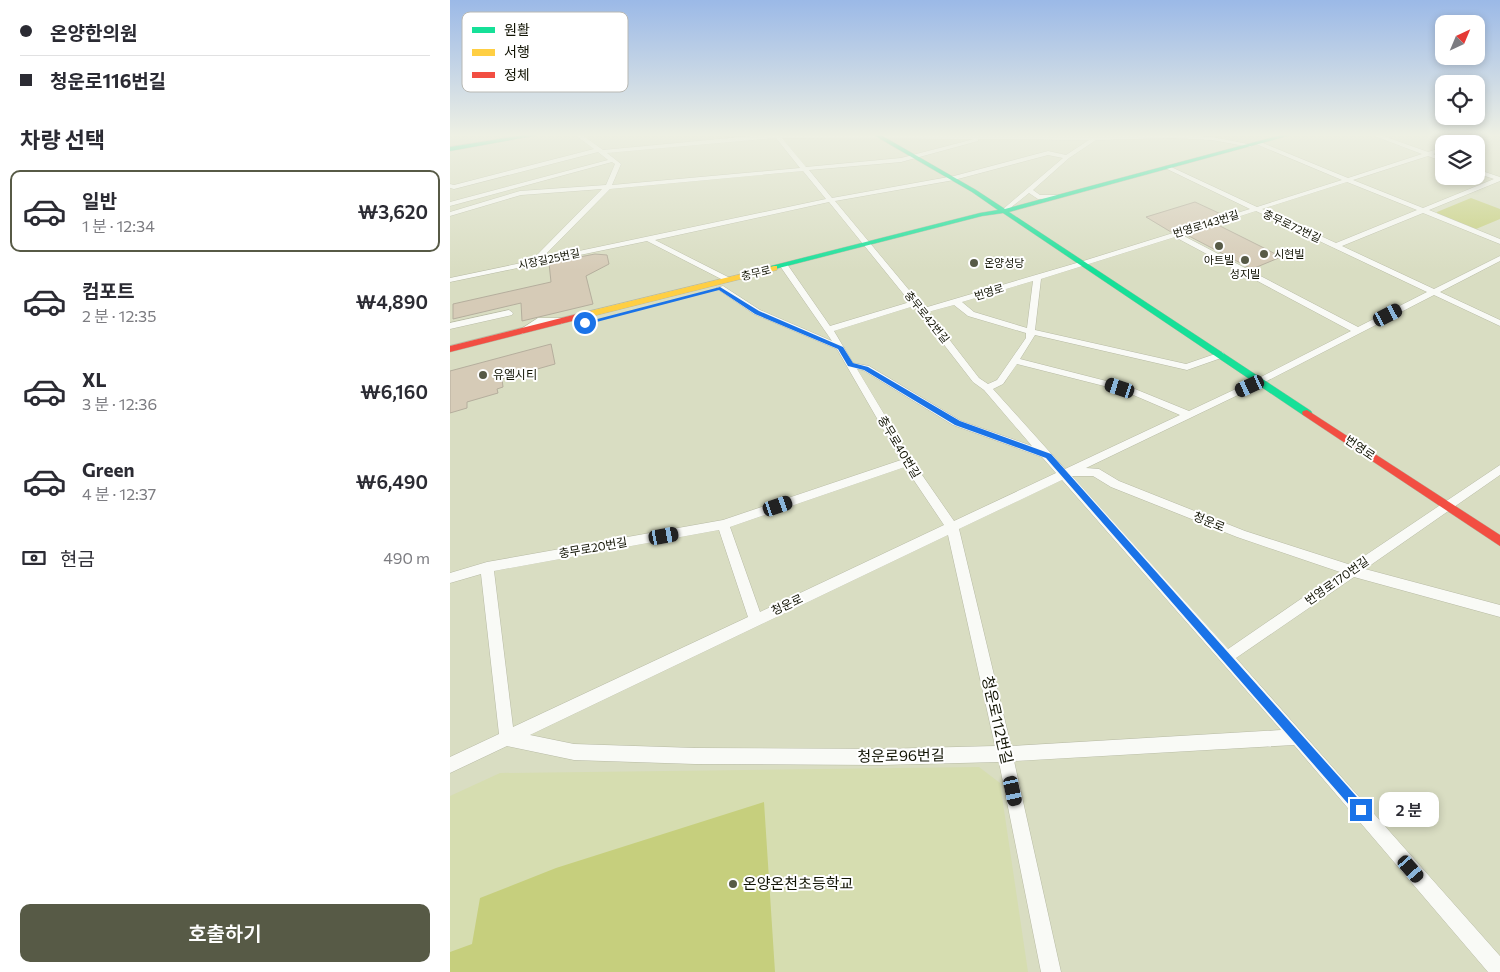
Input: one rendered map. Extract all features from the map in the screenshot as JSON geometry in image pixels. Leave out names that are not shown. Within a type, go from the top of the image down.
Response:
[{"type":"main road","name":"번영로","points":[[956,179],[1500,541]]},
{"type":"main road","name":"충무로","points":[[450,349],[785,269],[982,214],[1004,211],[1121,179]]},
{"type":"main road","name":"충무로","points":[[450,357],[723,284]]},
{"type":"street","points":[[450,186],[454,187],[485,179]]},
{"type":"street","points":[[450,204],[542,179]]},
{"type":"street","points":[[558,179],[563,184],[563,191]]},
{"type":"street","points":[[533,263],[608,187],[611,179]]},
{"type":"street","points":[[450,214],[520,193],[563,191],[687,179]]},
{"type":"street","name":"충무로42번길","points":[[814,179],[868,247],[924,311],[976,380],[987,388],[1065,473],[1500,972]]},
{"type":"street","name":"시장길25번길","points":[[450,280],[831,200],[946,179]]},
{"type":"street","points":[[1004,211],[1041,179]]},
{"type":"street","name":"충무로72번길","points":[[1193,179],[1500,323]]},
{"type":"street","name":"충무로72번길","points":[[1336,246],[1499,179]]},
{"type":"street","points":[[1348,180],[1500,242]]},
{"type":"street","name":"번영로143번길","points":[[1083,264],[1348,180]]},
{"type":"street","points":[[1029,190],[1038,197],[1056,197]]},
{"type":"street","points":[[1175,234],[1358,331]]},
{"type":"street","points":[[648,238],[723,284]]},
{"type":"street","name":"청운로","points":[[450,765],[1260,381],[1434,292],[1498,262]]},
{"type":"street","name":"번영로","points":[[924,311],[1083,264]]},
{"type":"street","name":"충무로40번길","points":[[785,269],[841,348],[906,462],[952,527]]},
{"type":"street","points":[[987,388],[1000,382],[1032,332],[1038,277]]},
{"type":"street","name":"충무로","points":[[723,284],[757,312],[841,348]]},
{"type":"street","points":[[956,302],[971,314],[1032,332],[1187,367],[1221,354]]},
{"type":"street","points":[[828,330],[916,303]]},
{"type":"street","points":[[450,326],[509,312]]},
{"type":"street","points":[[1015,361],[1102,382],[1174,406],[1189,415]]},
{"type":"street","points":[[851,365],[866,368],[958,423],[1048,456]]},
{"type":"street","name":"충무로20번길","points":[[450,578],[487,567],[723,525],[906,462]]},
{"type":"street","name":"번영로170번길","points":[[1227,657],[1500,469]]},
{"type":"street","name":"청운로","points":[[1065,473],[1094,472],[1115,484],[1241,534],[1353,570]]},
{"type":"street","points":[[723,525],[756,620]]},
{"type":"street","name":"청운로112번길","points":[[952,527],[1005,754],[1051,972]]},
{"type":"street","points":[[487,567],[507,738]]},
{"type":"street","points":[[1353,570],[1500,611]]},
{"type":"street","name":"청운로96번길","points":[[507,738],[574,752],[880,758],[1005,754],[1297,737]]},
{"type":"shaded area","name":"온양온천초등학교","points":[[979,767],[1000,783],[1028,972],[450,972],[450,796],[500,773]]},
{"type":"green space","points":[[1471,198],[1500,209],[1500,219],[1476,229],[1437,214],[1437,212]]},
{"type":"green space","points":[[764,802],[775,972],[450,972],[450,952],[472,944],[480,898],[556,868]]},
{"type":"building","points":[[1195,202],[1223,215],[1171,232],[1146,217]]},
{"type":"building","points":[[1218,225],[1281,257],[1252,269],[1187,235]]},
{"type":"building","points":[[595,254],[607,255],[609,264],[586,276],[593,304],[522,321],[521,303],[453,319],[453,304],[551,282],[549,263]]},
{"type":"building","name":"유엘시티","points":[[551,344],[555,364],[502,379],[503,387],[497,389],[498,393],[467,402],[467,408],[450,413],[450,371]]},
{"type":"traffic: fast","points":[[954,179],[1307,413]]},
{"type":"traffic: fast","points":[[774,268],[1122,179]]},
{"type":"traffic: slow","points":[[589,314],[774,268]]},
{"type":"traffic: jam","points":[[450,349],[589,314]]},
{"type":"traffic: jam","points":[[1307,413],[1500,541]]},
{"type":"place","name":"아트빌","points":[[1219,246]]},
{"type":"place","name":"시현빌","points":[[1264,254]]},
{"type":"place","name":"성지빌","points":[[1245,260]]},
{"type":"place","name":"온양성당","points":[[974,263]]},
{"type":"place","name":"유엘시티","points":[[483,375]]},
{"type":"place","name":"온양온천초등학교","points":[[733,884]]},
{"type":"route","points":[[585,323],[720,288],[732,298],[757,312],[841,348],[851,365],[866,368],[958,423],[1048,456],[1361,810]]}]
